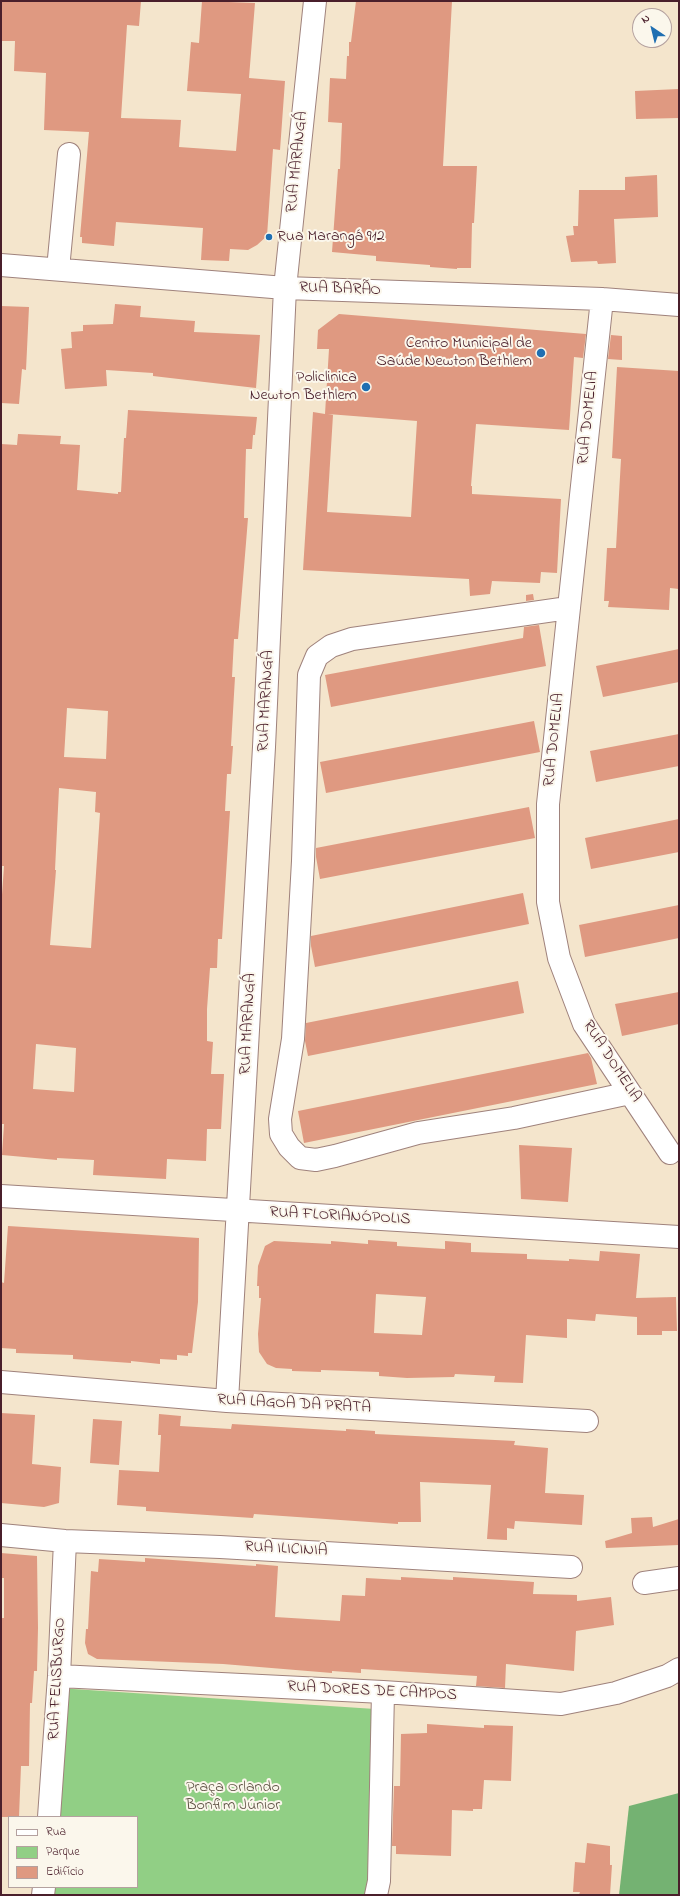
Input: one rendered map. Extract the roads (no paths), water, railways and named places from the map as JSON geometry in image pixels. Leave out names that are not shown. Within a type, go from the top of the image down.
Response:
[{"type":"street","name":"RUA MARANGÁ","points":[[228,1401],[264,755],[286,288],[315,1]]},
{"type":"street","points":[[58,269],[69,154]]},
{"type":"street","name":"RUA BARÃO","points":[[1,265],[286,288],[602,299],[679,305]]},
{"type":"street","name":"RUA DOMELIA","points":[[602,299],[548,804],[548,902],[559,958],[584,1024],[670,1153]]},
{"type":"street","points":[[568,608],[352,639],[331,646],[316,656],[309,675],[303,860],[293,1032],[280,1119],[281,1134],[289,1147],[300,1158],[316,1160],[418,1133],[514,1118],[630,1093]]},
{"type":"street","name":"RUA FLORIANÓPOLIS","points":[[1,1196],[239,1212],[679,1237]]},
{"type":"street","name":"RUA LAGOA DA PRATA","points":[[1,1382],[228,1401],[587,1421]]},
{"type":"street","name":"RUA ILICINIA","points":[[1,1536],[66,1541],[228,1547],[571,1567]]},
{"type":"street","name":"RUA FELISBURGO","points":[[49,1816],[59,1676],[66,1541]]},
{"type":"street","points":[[644,1583],[679,1578]]},
{"type":"street","name":"RUA DORES DE CAMPOS","points":[[59,1676],[383,1692],[561,1704],[616,1693],[666,1676],[679,1669]]},
{"type":"street","points":[[376,1895],[379,1881],[383,1692]]},
{"type":"place","name":"Rua Marangá 912","points":[[269,237]]},
{"type":"place","name":"Centro Municipal de Saúde Newton Bethlem","points":[[541,353]]},
{"type":"place","name":"Policlinica Newton Bethlem","points":[[366,387]]},
{"type":"park label","name":"Praça Orlando Bonfim Júnior","points":[[233,1797]]}]
